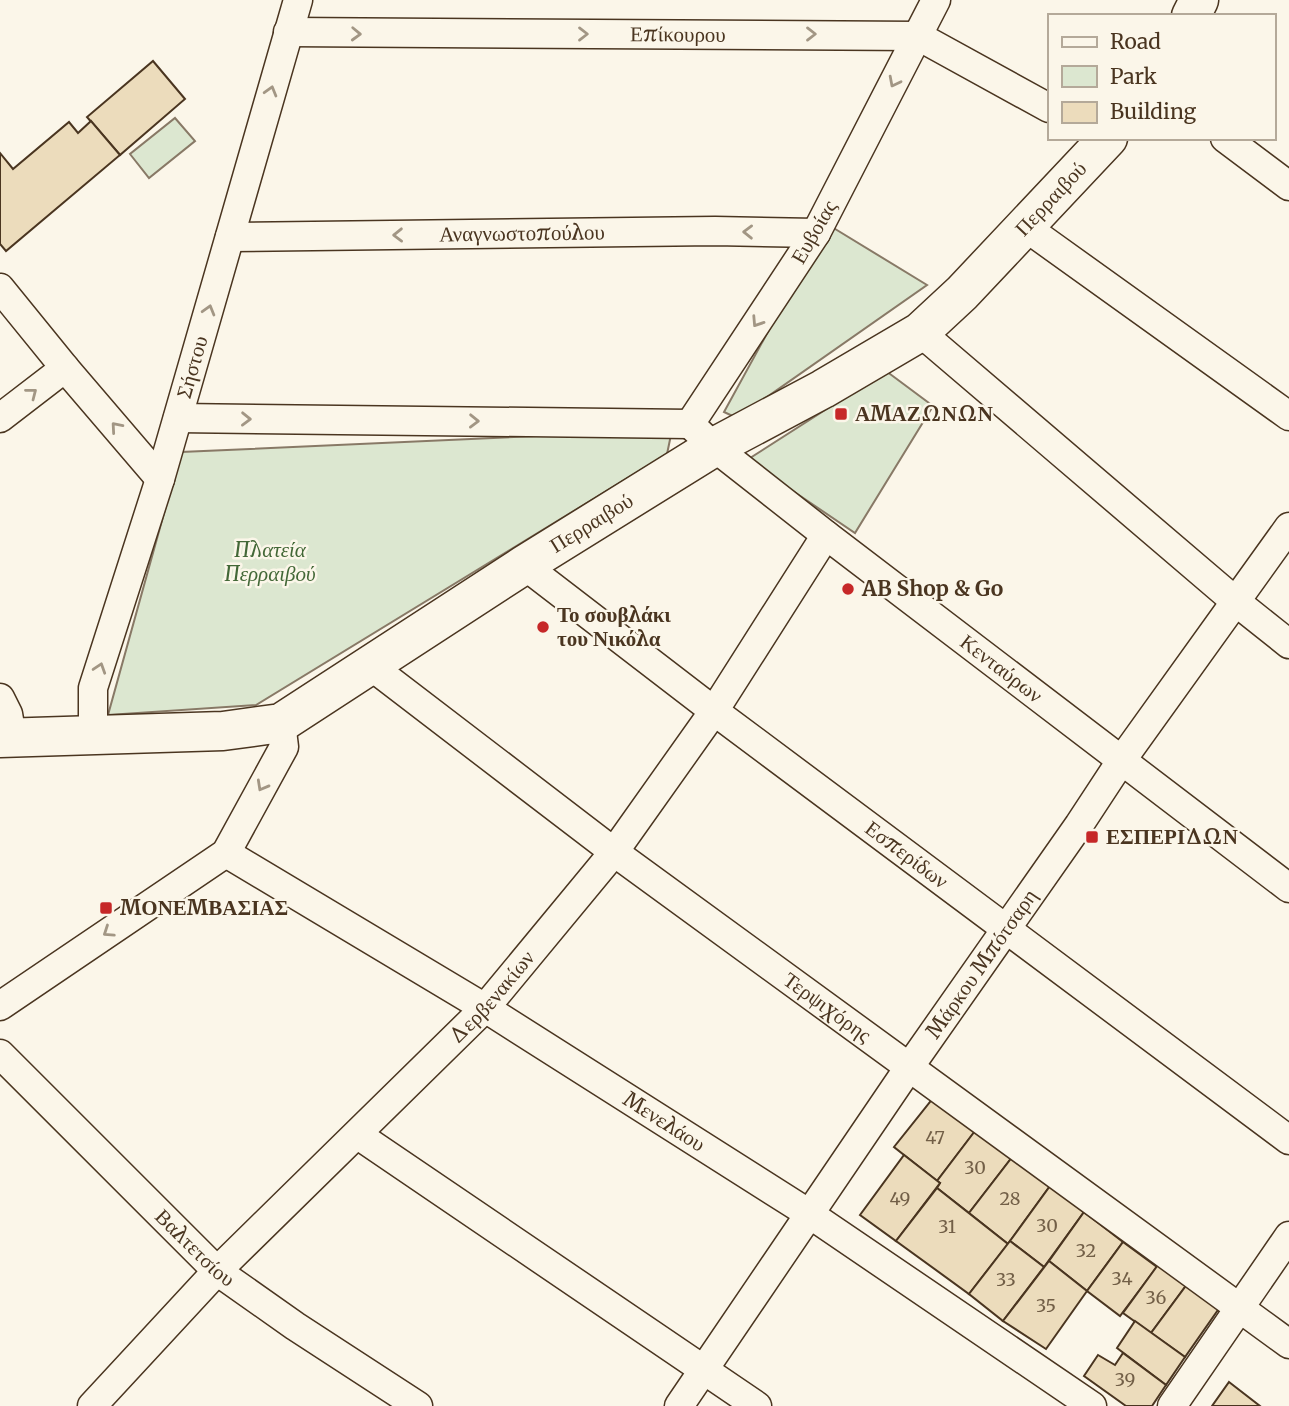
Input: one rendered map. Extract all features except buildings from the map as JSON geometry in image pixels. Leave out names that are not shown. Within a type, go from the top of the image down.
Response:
[{"type":"street","name":"Σήστου","points":[[93,735],[93,688],[160,479],[298,0]]},
{"type":"street","name":"Ευβοίας","points":[[702,436],[816,233],[936,0]]},
{"type":"street","name":"Επίκουρου","points":[[288,32],[918,36],[1048,107]]},
{"type":"street","name":"Περραιβού","points":[[6,737],[223,731],[281,723],[524,565],[702,436],[823,390],[920,332],[962,293],[1105,140]]},
{"type":"street","points":[[1229,140],[1289,187]]},
{"type":"street","points":[[1024,226],[1289,416]]},
{"type":"street","name":"Αναγνωστοπούλου","points":[[230,237],[716,231],[816,233]]},
{"type":"street","points":[[0,288],[160,479]]},
{"type":"street","points":[[920,332],[1235,601],[1289,643]]},
{"type":"street","points":[[0,418],[65,368]]},
{"type":"street","points":[[178,418],[702,436]]},
{"type":"street","name":"Κενταύρων","points":[[702,436],[826,535],[1289,888]]},
{"type":"street","name":"Μάρκου Μπότσαρη","points":[[679,1406],[808,1213],[1121,761],[1289,527]]},
{"type":"street","name":"Δερβενακίων","points":[[92,1406],[218,1271],[485,1009],[614,852],[714,710],[826,535]]},
{"type":"street","name":"Εσπερίδων","points":[[524,565],[1289,1140]]},
{"type":"street","name":"Τερψιχόρης","points":[[371,666],[614,852],[1289,1344]]},
{"type":"street","points":[[0,698],[8,714],[6,737]]},
{"type":"street","points":[[0,1006],[226,853],[284,747],[281,723]]},
{"type":"street","name":"Μενελάου","points":[[226,853],[485,1009],[808,1213],[1092,1406]]},
{"type":"street","name":"Βαλτετσίου","points":[[0,1054],[218,1271],[295,1326],[418,1406]]},
{"type":"street","points":[[358,1135],[757,1406]]},
{"type":"street","points":[[1172,1406],[1289,1236]]},
{"type":"green space","points":[[175,118],[195,141],[149,178],[130,154]]},
{"type":"green space","points":[[827,224],[927,285],[737,418],[724,412]]},
{"type":"green space","points":[[886,371],[933,406],[855,533],[747,460]]},
{"type":"green space","name":"Πλατεία Περραιβού","points":[[672,430],[667,454],[256,705],[108,715],[181,452]]},
{"type":"place","name":"ΑΜΑΖΩΝΩΝ","points":[[841,414]]},
{"type":"place","name":"AB Shop & Go","points":[[848,589]]},
{"type":"place","name":"Το σουβλάκι του Νικόλα","points":[[543,627]]},
{"type":"place","name":"ΕΣΠΕΡΙΔΩΝ","points":[[1092,837]]},
{"type":"place","name":"ΜΟΝΕΜΒΑΣΙΑΣ","points":[[106,908]]}]
